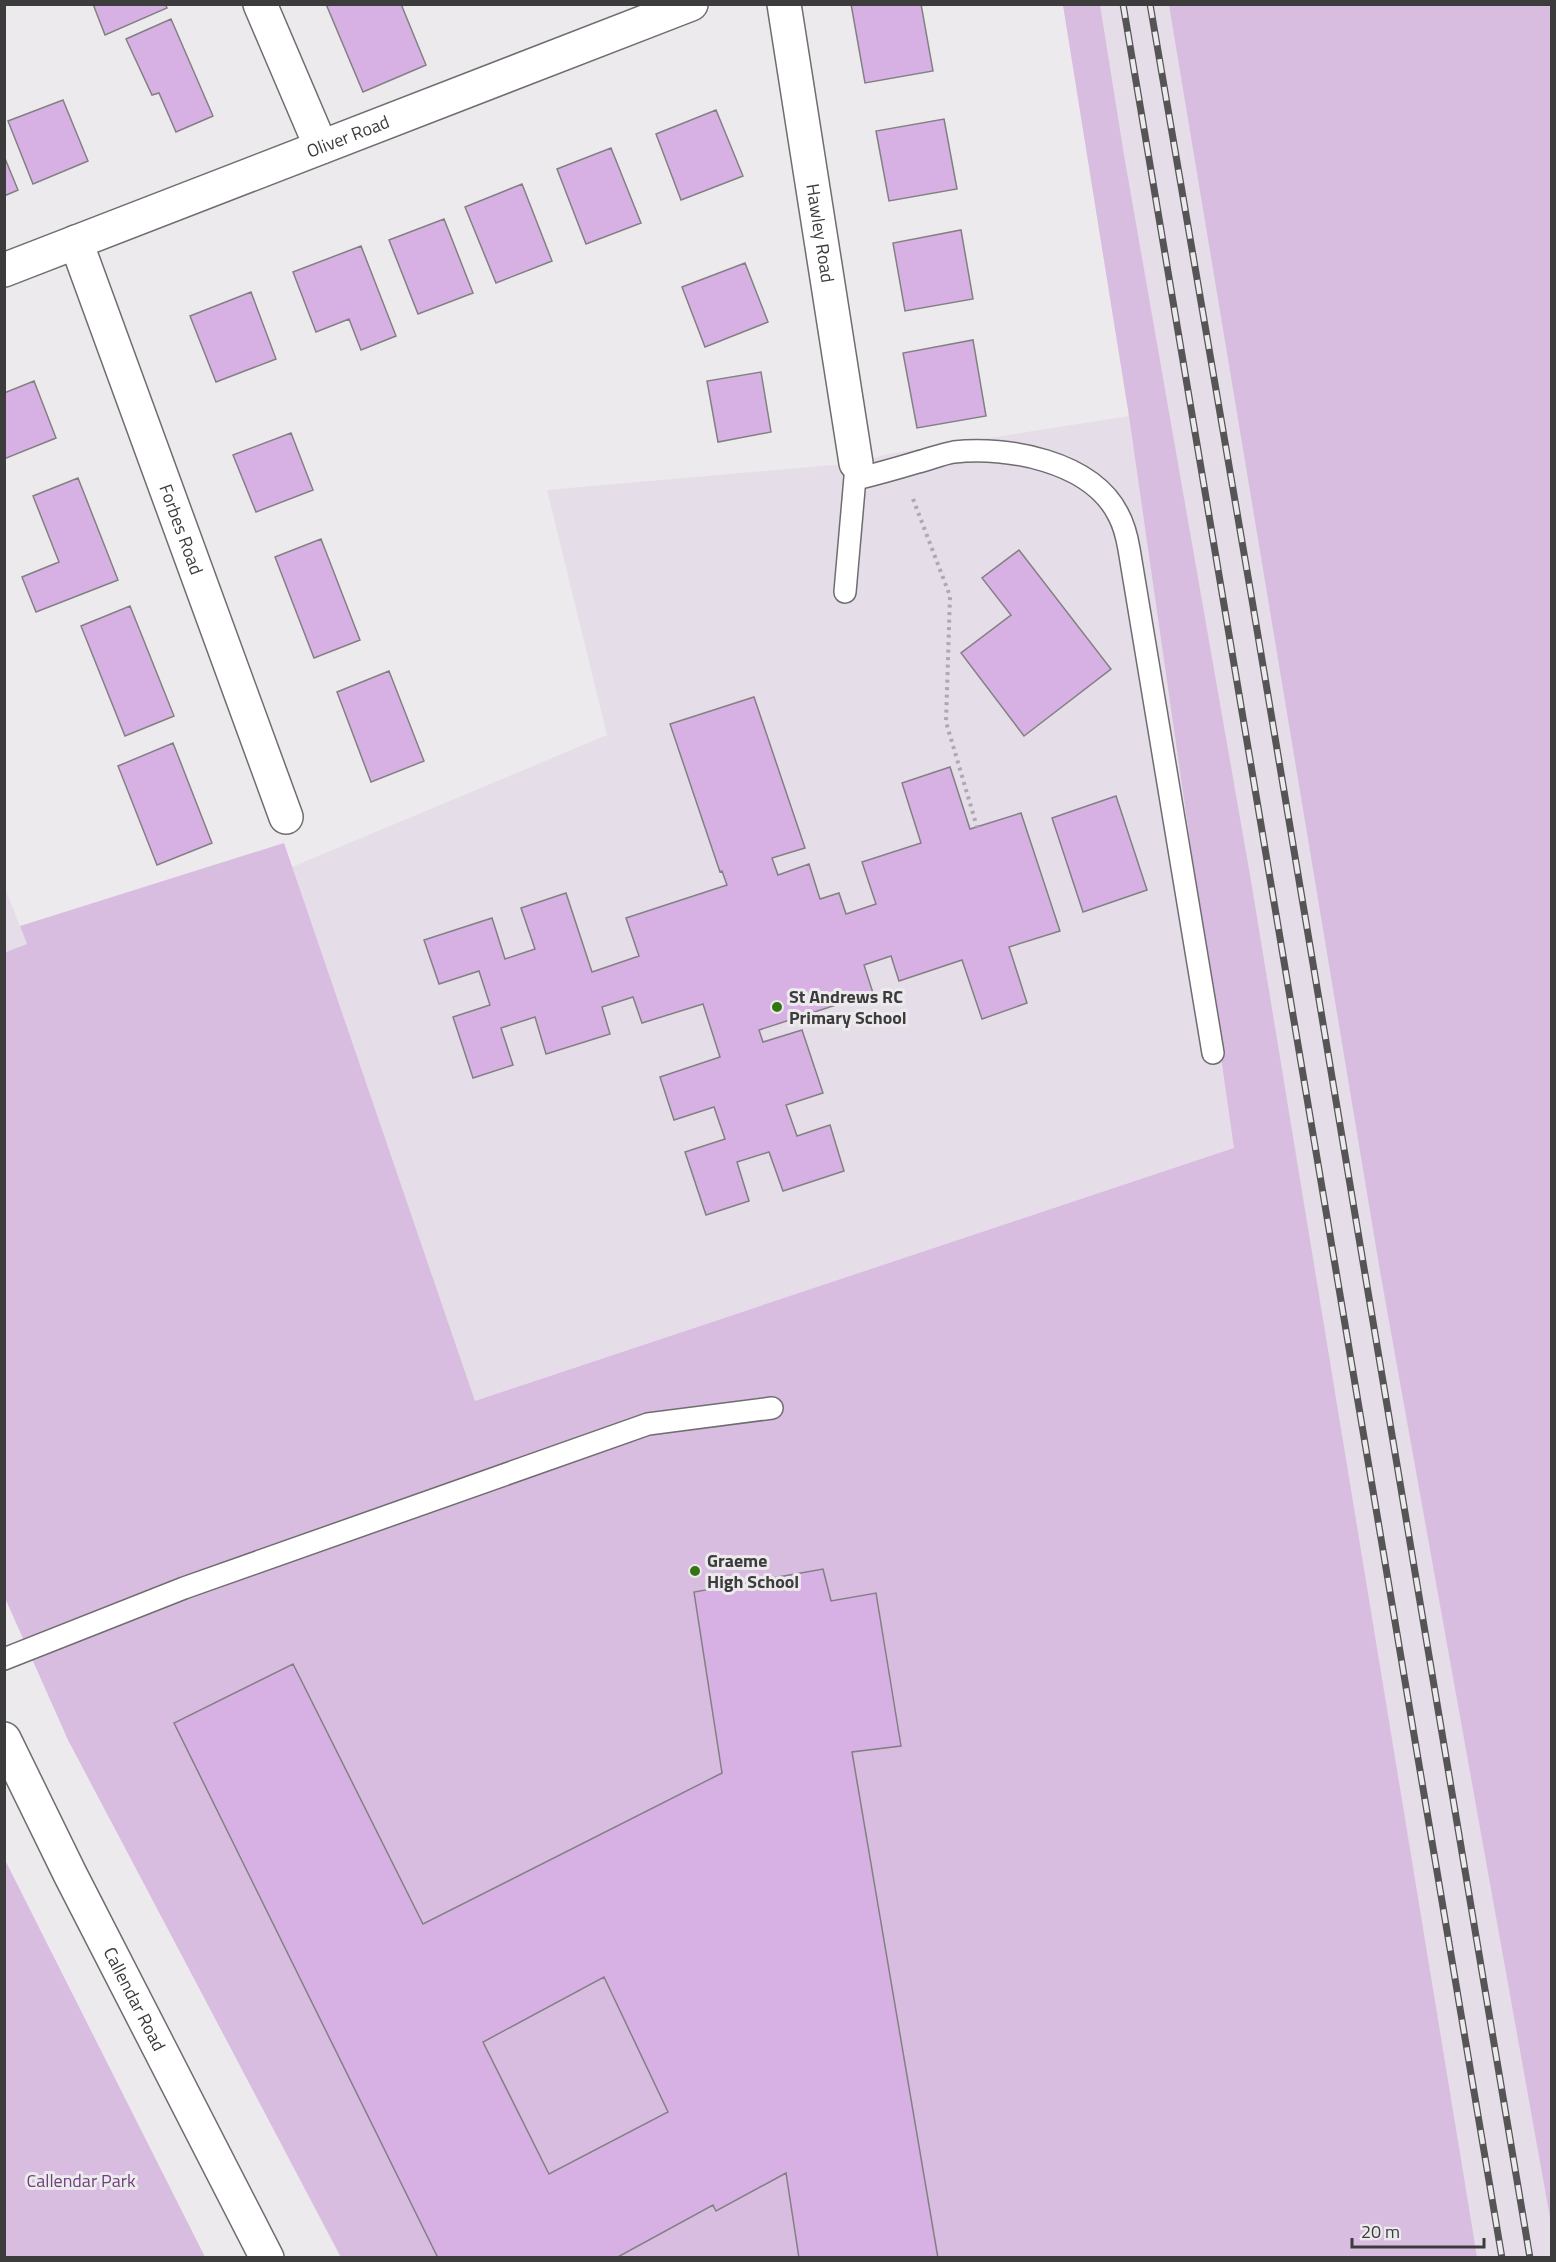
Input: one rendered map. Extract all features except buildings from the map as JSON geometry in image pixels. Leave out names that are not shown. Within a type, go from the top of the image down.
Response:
[{"type":"street","points":[[260,4],[321,147]]},
{"type":"street","name":"Oliver Road","points":[[4,270],[691,4]]},
{"type":"street","name":"Hawley Road","points":[[784,4],[856,471]]},
{"type":"street","name":"Forbes Road","points":[[76,242],[286,817]]},
{"type":"street","name":"Callendar Road","points":[[4,1739],[70,1874],[267,2258]]},
{"type":"lane","points":[[845,592],[856,471],[902,467],[952,452],[997,450],[1027,456],[1082,476],[1104,494],[1118,512],[1129,549],[1213,1053]]},
{"type":"lane","points":[[4,1659],[184,1588],[648,1424],[772,1408]]},
{"type":"path","points":[[902,467],[950,596],[946,722],[977,827]]},
{"type":"shaded area","points":[[1063,5],[1214,5],[1551,1694],[1551,2257],[340,2257],[68,1737],[5,1575],[4,886],[27,944],[268,1476],[1061,1206],[475,1401],[292,867],[607,735],[547,490],[856,463],[888,454],[1129,416]]},
{"type":"green space","points":[[1550,4],[1552,7],[1551,2223],[1380,1271],[1169,5]]},
{"type":"green space","name":"Graeme High School","points":[[1063,5],[1100,5],[1124,155],[1251,881],[1477,2257],[341,2257],[68,1740],[5,1598],[4,953],[27,944],[20,926],[284,843],[475,1401],[1234,1148],[1129,416]]},
{"type":"green space","name":"Callendar Park","points":[[5,1860],[205,2257],[5,2257]]},
{"type":"railway","points":[[1123,4],[1502,2258]]},
{"type":"railway","points":[[1150,4],[1530,2258]]},
{"type":"place","name":"St Andrews RC Primary School","points":[[777,1007]]},
{"type":"place","name":"Graeme High School","points":[[695,1571]]}]
